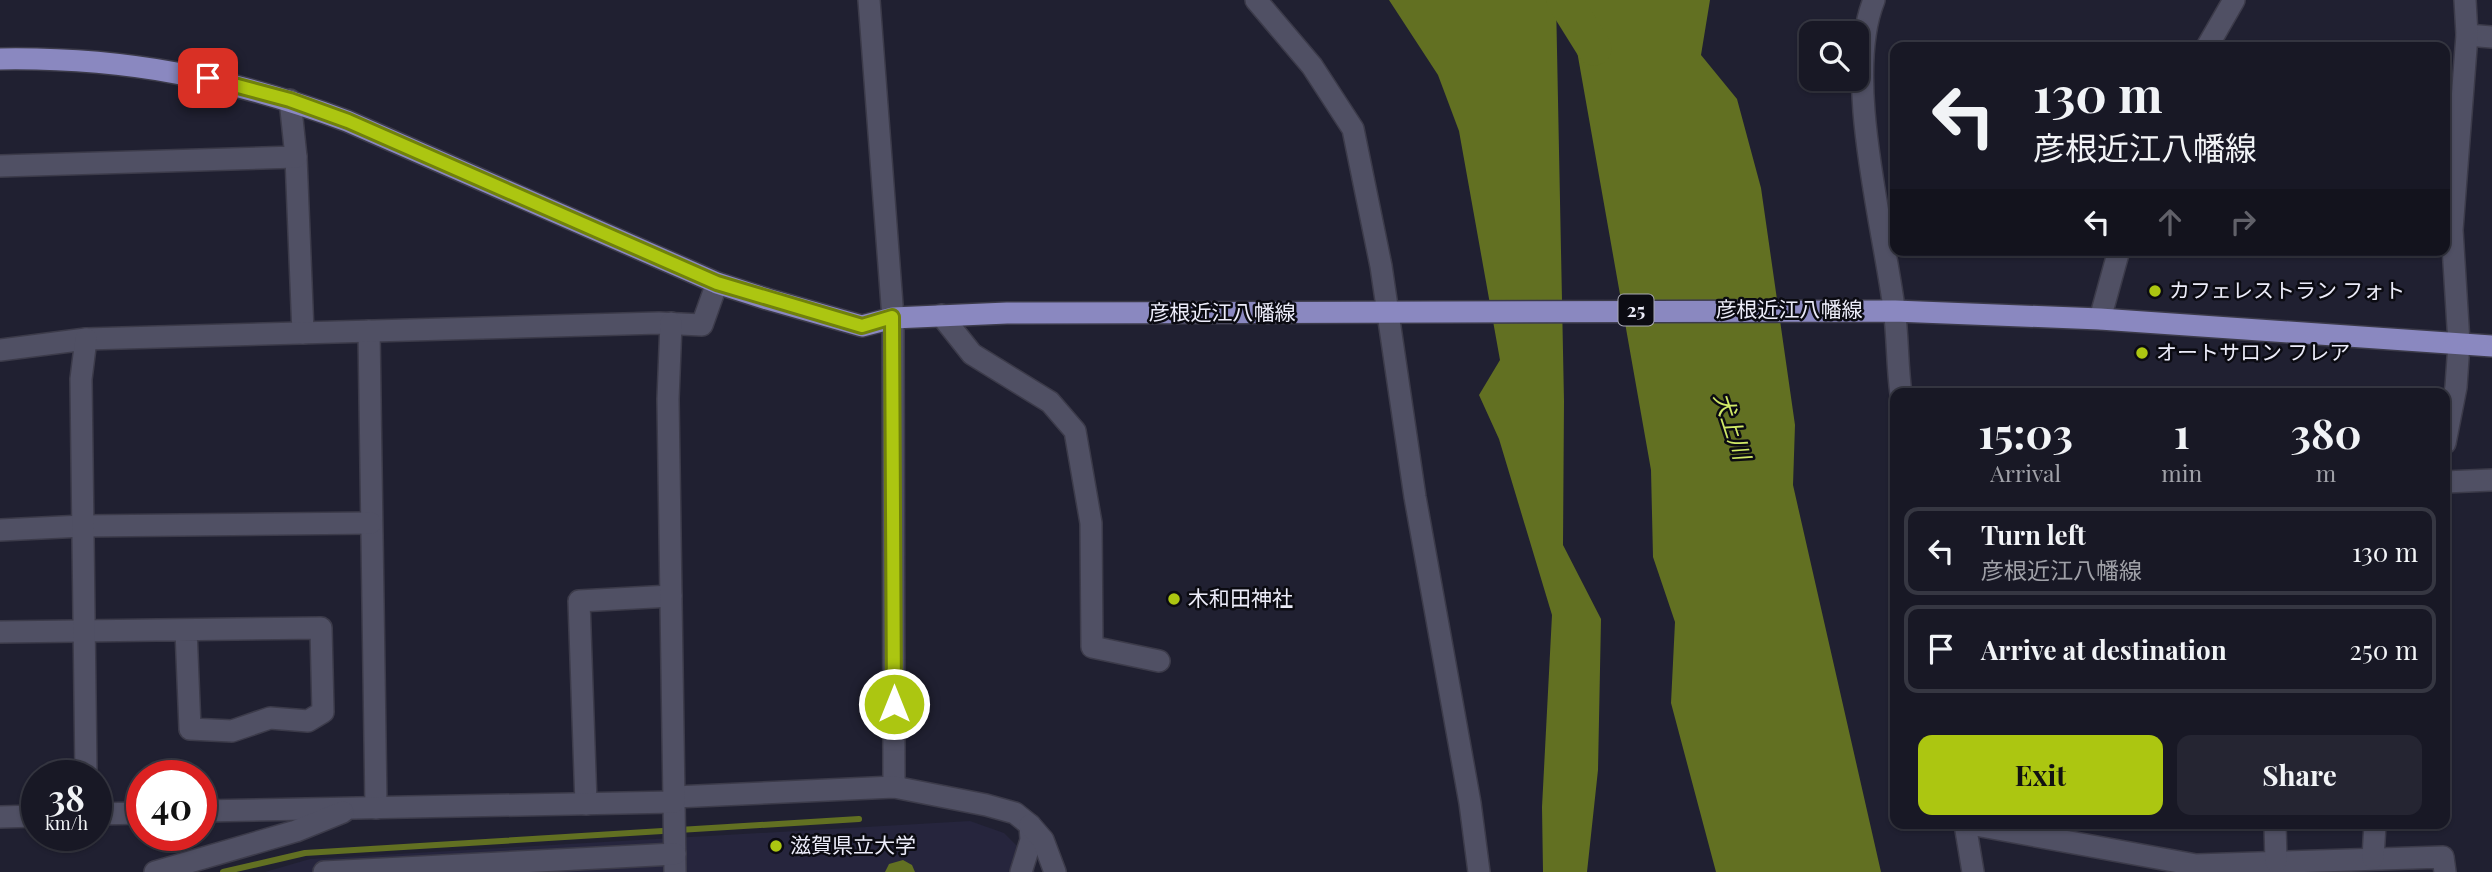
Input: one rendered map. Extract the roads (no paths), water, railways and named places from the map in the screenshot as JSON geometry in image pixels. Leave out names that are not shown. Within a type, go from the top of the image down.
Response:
[{"type":"main road","name":"彦根近江八幡線","points":[[0,59],[97,61],[157,68],[290,100],[348,121],[717,283],[862,326],[892,317],[941,315],[1871,310],[2100,319],[2492,346]]},
{"type":"street","points":[[869,0],[892,317],[894,787]]},
{"type":"street","points":[[1256,0],[1312,66],[1353,129],[1393,314],[1479,872]]},
{"type":"street","points":[[1874,0],[1867,16],[1861,93],[1895,311],[1901,388]]},
{"type":"street","points":[[2210,42],[2234,0]]},
{"type":"street","points":[[2450,209],[2467,35],[2465,0]]},
{"type":"street","points":[[2467,35],[2492,37]]},
{"type":"street","points":[[290,100],[296,157],[303,333]]},
{"type":"street","points":[[0,166],[296,157]]},
{"type":"street","points":[[2450,251],[2459,343],[2456,387],[2450,418]]},
{"type":"street","points":[[2100,319],[2117,256]]},
{"type":"street","points":[[0,350],[86,339],[671,323],[702,325],[717,283]]},
{"type":"street","points":[[941,315],[972,354],[1050,402],[1075,431],[1091,523],[1092,648],[1158,661]]},
{"type":"street","points":[[324,872],[675,863],[668,399],[671,323]]},
{"type":"street","points":[[366,808],[371,523],[369,331]]},
{"type":"street","points":[[86,339],[80,379],[86,760]]},
{"type":"street","points":[[2450,482],[2492,480]]},
{"type":"street","points":[[0,530],[83,526],[371,523]]},
{"type":"street","points":[[586,804],[579,601],[671,596]]},
{"type":"street","points":[[0,632],[321,628],[323,712],[308,722],[270,718],[232,731],[190,729],[186,630]]},
{"type":"street","points":[[217,811],[586,804],[894,787],[1015,813],[1043,840],[1055,872]]},
{"type":"street","points":[[155,872],[366,808]]},
{"type":"street","points":[[0,817],[21,816]]},
{"type":"street","points":[[1021,872],[1031,840],[1030,825]]},
{"type":"street","points":[[1968,829],[1973,872]]},
{"type":"street","points":[[1993,829],[2197,869],[2276,862],[2442,857],[2445,872]]},
{"type":"street","points":[[2275,829],[2276,862]]},
{"type":"street","points":[[2373,858],[2375,829]]},
{"type":"water","points":[[1389,0],[1556,0],[1564,401],[1563,545],[1601,619],[1598,770],[1587,872],[1543,872],[1542,807],[1552,615],[1499,439],[1479,395],[1500,360],[1459,131],[1438,75]]},
{"type":"water","points":[[1568,0],[1710,0],[1701,55],[1737,99],[1761,188],[1795,425],[1793,485],[1881,872],[1716,872],[1671,703],[1675,622],[1653,557],[1651,470]]},
{"type":"water","points":[[903,860],[912,865],[915,872],[885,872],[889,864]]},
{"type":"waterway","name":"犬上川","points":[[1564,0],[1594,48]]},
{"type":"waterway","points":[[223,872],[305,853],[859,819]]},
{"type":"place","name":"カフェレストラン フォト","points":[[2155,291]]},
{"type":"place","name":"オートサロン フレア","points":[[2142,353]]},
{"type":"place","name":"木和田神社","points":[[1174,599]]},
{"type":"place","name":"滋賀県立大学","points":[[776,846]]}]
